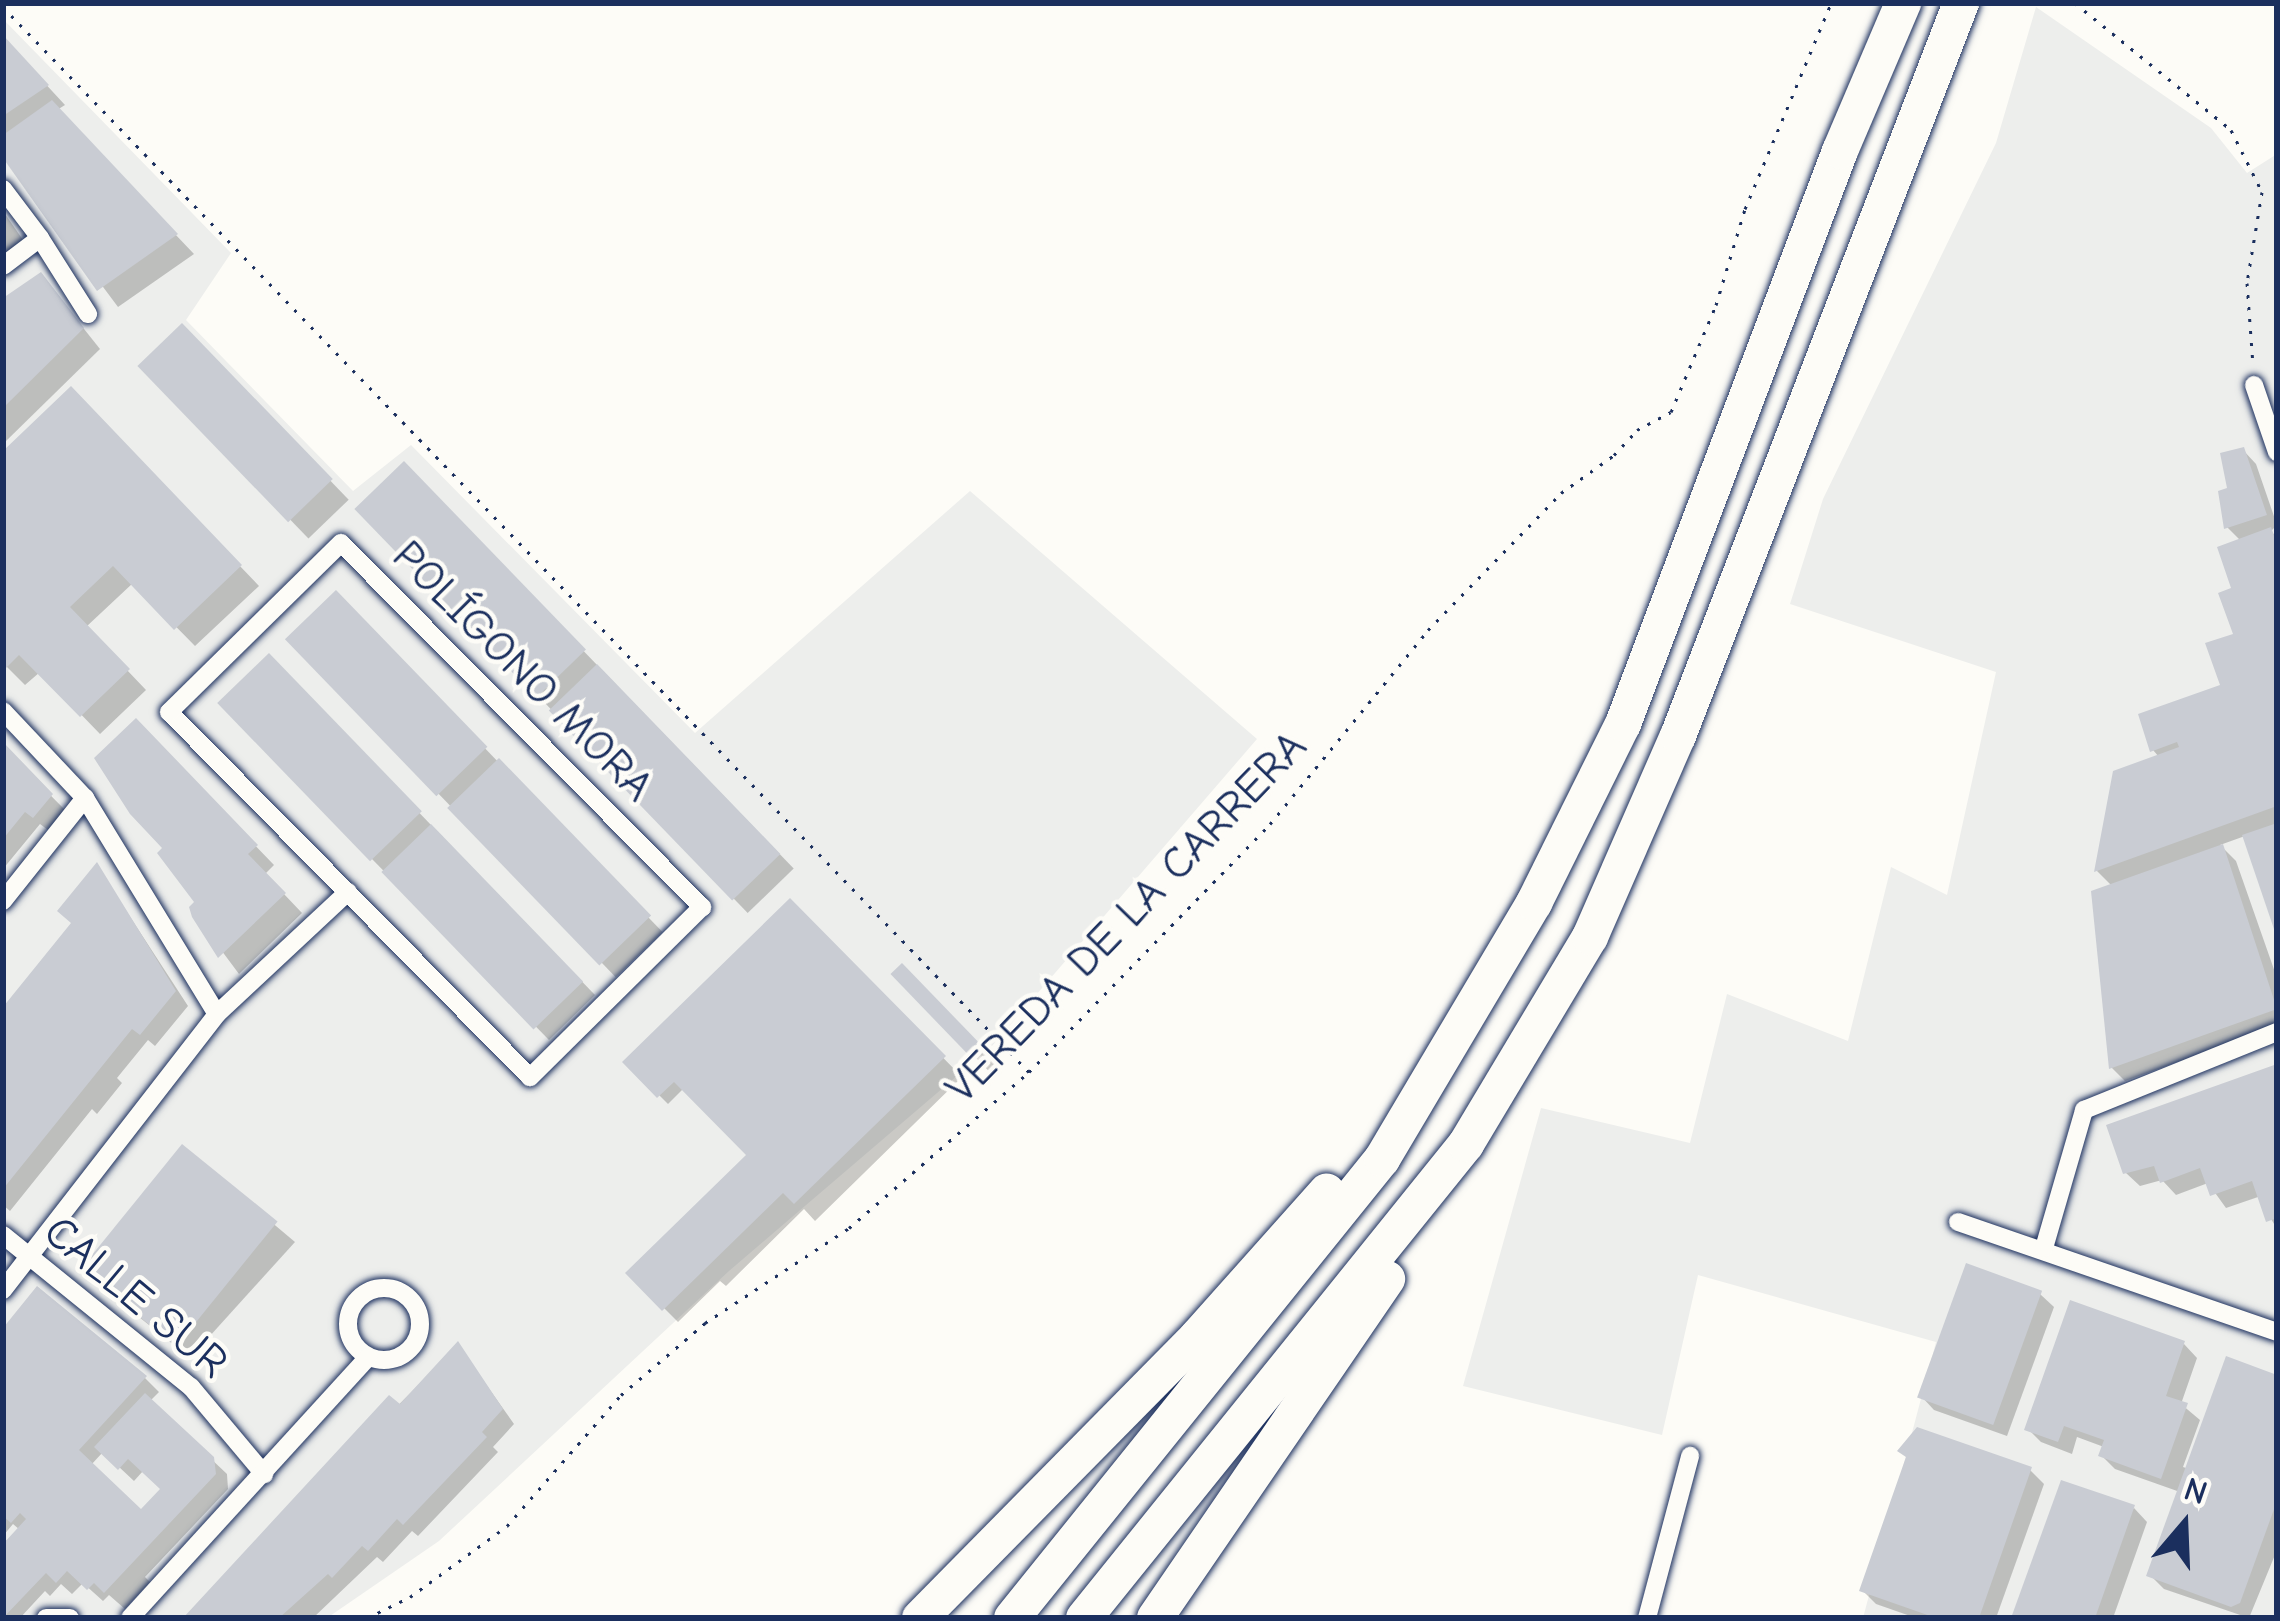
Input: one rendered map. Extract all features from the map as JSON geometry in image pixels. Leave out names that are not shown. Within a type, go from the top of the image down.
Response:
[{"type":"highway","points":[[1012,1618],[1370,1175],[1464,1028],[1534,904],[1623,724],[1840,151],[1903,3]]},
{"type":"highway","points":[[1155,1618],[1438,1204],[1466,1144],[1590,937],[1644,823],[1961,3]]},
{"type":"highway","points":[[920,1618],[1226,1306],[1299,1226],[1445,1041],[1464,1028]]},
{"type":"highway","points":[[1084,1618],[1466,1144]]},
{"type":"street","points":[[3,189],[88,314]]},
{"type":"street","points":[[3,266],[40,238]]},
{"type":"street","points":[[2254,385],[2277,452]]},
{"type":"street","name":"POLÍGONO MORA","points":[[341,543],[702,907],[530,1077],[348,892],[169,712],[341,543]]},
{"type":"street","points":[[3,711],[47,752],[85,798],[217,1015]]},
{"type":"street","points":[[3,902],[85,798]]},
{"type":"street","points":[[3,1290],[217,1015],[348,892]]},
{"type":"street","points":[[2044,1248],[2084,1110],[2277,1032]]},
{"type":"street","points":[[1958,1222],[2277,1332]]},
{"type":"street","name":"CALLE SUR","points":[[3,1235],[191,1387],[264,1474]]},
{"type":"street","points":[[130,1618],[368,1357],[400,1357],[420,1332],[420,1316],[400,1291],[368,1291],[348,1316],[355,1347],[368,1357]]},
{"type":"street","points":[[1647,1618],[1690,1456]]},
{"type":"street","points":[[46,1618],[70,1618]]},
{"type":"path","name":"VEREDA DE LA CARRERA","points":[[367,1618],[410,1597],[507,1526],[621,1395],[705,1323],[849,1228],[1029,1072],[1270,824],[1428,630],[1561,493],[1614,455],[1637,430],[1671,412],[1716,305],[1745,209],[1831,3]]},
{"type":"path","points":[[2075,3],[2231,130],[2262,192],[2247,283],[2254,385]]},
{"type":"path","points":[[3,8],[1029,1072]]},
{"type":"shaded area","points":[[2036,7],[2211,128],[2247,173],[2277,154],[2277,1618],[1863,1618],[1936,1342],[1698,1275],[1662,1435],[1463,1386],[1541,1108],[1690,1143],[1727,994],[1848,1041],[1891,867],[1947,895],[1996,672],[1790,604],[1823,499],[1996,143]]},
{"type":"shaded area","points":[[3,19],[231,253],[186,320],[353,491],[411,445],[695,733],[970,491],[1257,739],[992,1046],[729,1271],[439,1541],[327,1618],[3,1618]]},
{"type":"building","points":[[3,35],[49,85],[3,116]]},
{"type":"building","points":[[52,100],[178,234],[97,291],[3,158],[3,135]]},
{"type":"building","points":[[41,272],[84,328],[3,408],[3,298]]},
{"type":"building","points":[[182,323],[333,479],[288,522],[137,366]]},
{"type":"building","points":[[71,386],[242,565],[174,630],[113,566],[70,607],[130,669],[80,717],[19,655],[3,671],[3,451]]},
{"type":"building","points":[[2244,447],[2267,515],[2224,529],[2218,491],[2227,488],[2220,453]]},
{"type":"building","points":[[404,461],[586,649],[536,697],[354,509]]},
{"type":"building","points":[[2271,527],[2277,544],[2277,806],[2094,872],[2113,771],[2179,747],[2177,742],[2150,752],[2138,714],[2220,685],[2205,643],[2233,634],[2218,593],[2231,588],[2217,547]]},
{"type":"building","points":[[336,590],[487,747],[436,796],[285,639]]},
{"type":"building","points":[[269,653],[422,811],[370,861],[217,703]]},
{"type":"building","points":[[597,664],[780,854],[732,900],[549,711]]},
{"type":"building","points":[[136,718],[258,845],[248,854],[286,893],[218,958],[192,917],[189,907],[194,902],[157,853],[162,848],[130,814],[94,758]]},
{"type":"building","points":[[3,742],[53,794],[33,818],[25,812],[3,839]]},
{"type":"building","points":[[499,758],[651,916],[599,966],[447,808]]},
{"type":"building","points":[[2277,823],[2277,935],[2276,935],[2242,835]]},
{"type":"building","points":[[431,824],[583,982],[533,1029],[381,872]]},
{"type":"building","points":[[2223,844],[2277,1009],[2109,1069],[2091,891]]},
{"type":"building","points":[[97,862],[176,991],[140,1035],[132,1029],[3,1189],[3,1007],[71,923],[57,911]]},
{"type":"building","points":[[790,898],[946,1056],[794,1204],[783,1193],[662,1311],[625,1273],[746,1155],[674,1082],[657,1098],[622,1062]]},
{"type":"building","points":[[902,963],[985,1049],[974,1060],[890,974]]},
{"type":"building","points":[[2277,1064],[2277,1218],[2266,1222],[2252,1181],[2210,1196],[2200,1168],[2160,1183],[2154,1166],[2123,1174],[2106,1125]]},
{"type":"building","points":[[182,1144],[278,1221],[176,1347],[81,1269]]},
{"type":"building","points":[[1966,1263],[2042,1291],[1993,1425],[1917,1397]]},
{"type":"building","points":[[37,1286],[147,1376],[79,1450],[141,1509],[160,1489],[128,1459],[118,1470],[94,1447],[145,1393],[214,1457],[216,1474],[104,1593],[94,1583],[87,1590],[67,1571],[56,1583],[46,1573],[3,1618],[3,1544],[26,1519],[20,1513],[11,1523],[3,1516],[3,1328]]},
{"type":"building","points":[[2070,1300],[2185,1341],[2166,1396],[2188,1403],[2161,1479],[2098,1456],[2104,1440],[2064,1426],[2058,1442],[2024,1430]]},
{"type":"building","points":[[458,1341],[503,1409],[482,1432],[487,1437],[403,1525],[397,1519],[368,1551],[362,1546],[332,1578],[328,1574],[279,1618],[183,1618],[389,1395],[400,1404]]},
{"type":"building","points":[[2226,1356],[2277,1375],[2277,1501],[2240,1603],[2231,1607],[2146,1576]]},
{"type":"building","points":[[1917,1427],[2032,1467],[1979,1618],[1936,1618],[1859,1591],[1906,1457],[1897,1451]]},
{"type":"building","points":[[2061,1480],[2135,1505],[2095,1618],[2011,1618]]}]
